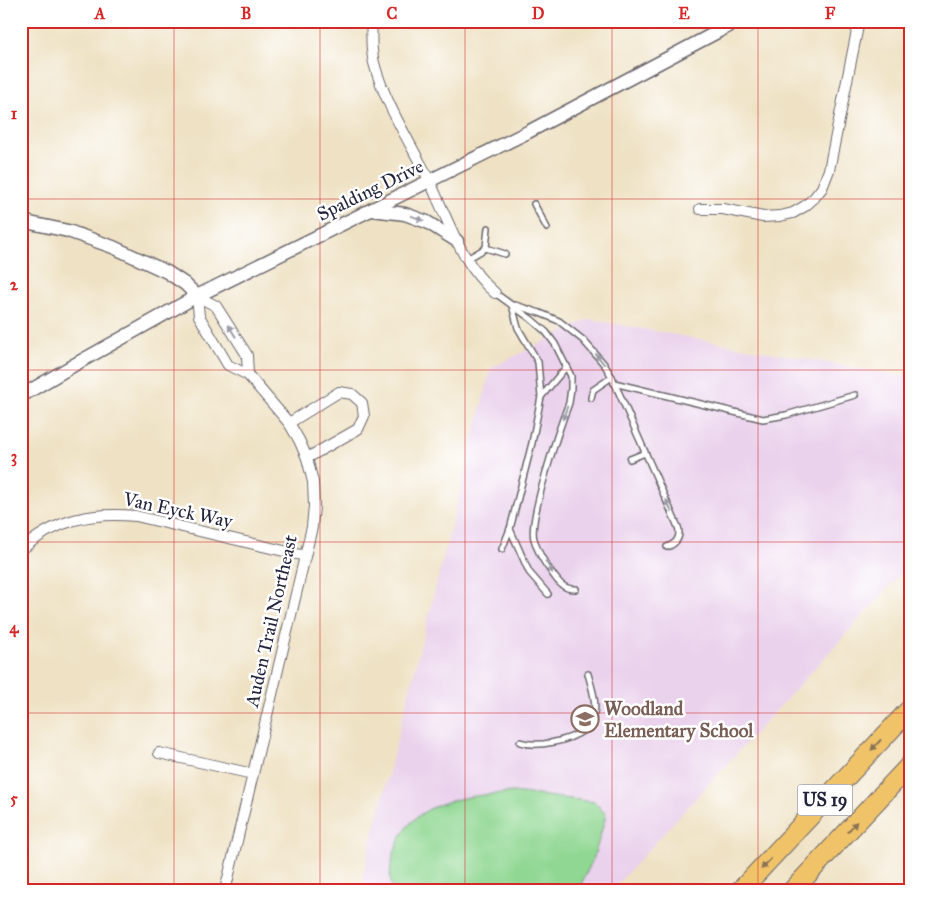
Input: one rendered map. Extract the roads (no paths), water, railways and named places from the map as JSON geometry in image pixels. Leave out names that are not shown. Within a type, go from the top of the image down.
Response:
[{"type":"highway","name":"US 19","points":[[740,891],[910,709]]},
{"type":"highway","name":"US 19","points":[[792,891],[910,765]]},
{"type":"street","points":[[372,21],[371,35],[374,62],[382,87],[430,181],[466,259],[475,272],[495,293]]},
{"type":"street","name":"Spalding Drive","points":[[21,396],[197,296],[528,132],[738,21]]},
{"type":"street","points":[[700,209],[723,209],[763,217],[780,216],[799,210],[814,198],[822,188],[829,170],[859,21]]},
{"type":"street","points":[[372,210],[404,214],[427,222],[457,241]]},
{"type":"street","points":[[21,221],[68,231],[113,247],[167,272],[185,284],[197,296],[216,306],[247,355],[248,375]]},
{"type":"street","name":"Auden Trail Northeast","points":[[197,296],[199,316],[228,365],[248,375],[289,423],[307,458],[314,506],[312,527],[226,891]]},
{"type":"street","points":[[289,423],[339,392],[352,394],[362,403],[364,416],[358,428],[307,458]]},
{"type":"street","name":"Van Eyck Way","points":[[21,550],[33,539],[57,526],[83,517],[110,514],[136,516],[305,556]]},
{"type":"street","points":[[159,753],[253,774]]},
{"type":"lane","points":[[534,204],[547,228]]},
{"type":"lane","points":[[486,248],[488,228]]},
{"type":"lane","points":[[466,259],[486,248],[505,254]]},
{"type":"lane","points":[[495,293],[546,332],[555,344],[571,376],[568,403],[537,506],[533,530],[534,539],[552,574],[563,586],[576,589]]},
{"type":"lane","points":[[512,305],[559,321],[583,340],[604,364],[612,377],[679,530],[677,540],[668,547]]},
{"type":"lane","points":[[502,549],[510,529],[532,443],[541,397],[538,362],[518,328],[512,305]]},
{"type":"lane","points":[[541,397],[567,366]]},
{"type":"lane","points":[[591,398],[593,390],[612,377]]},
{"type":"lane","points":[[614,383],[763,418],[786,414],[855,395]]},
{"type":"lane","points":[[630,458],[645,453]]},
{"type":"lane","points":[[510,529],[529,572],[548,594]]},
{"type":"lane","points":[[520,742],[548,744],[583,730],[589,724],[594,711],[588,674]]},
{"type":"place","name":"Woodland Elementary School","points":[[585,719]]}]
